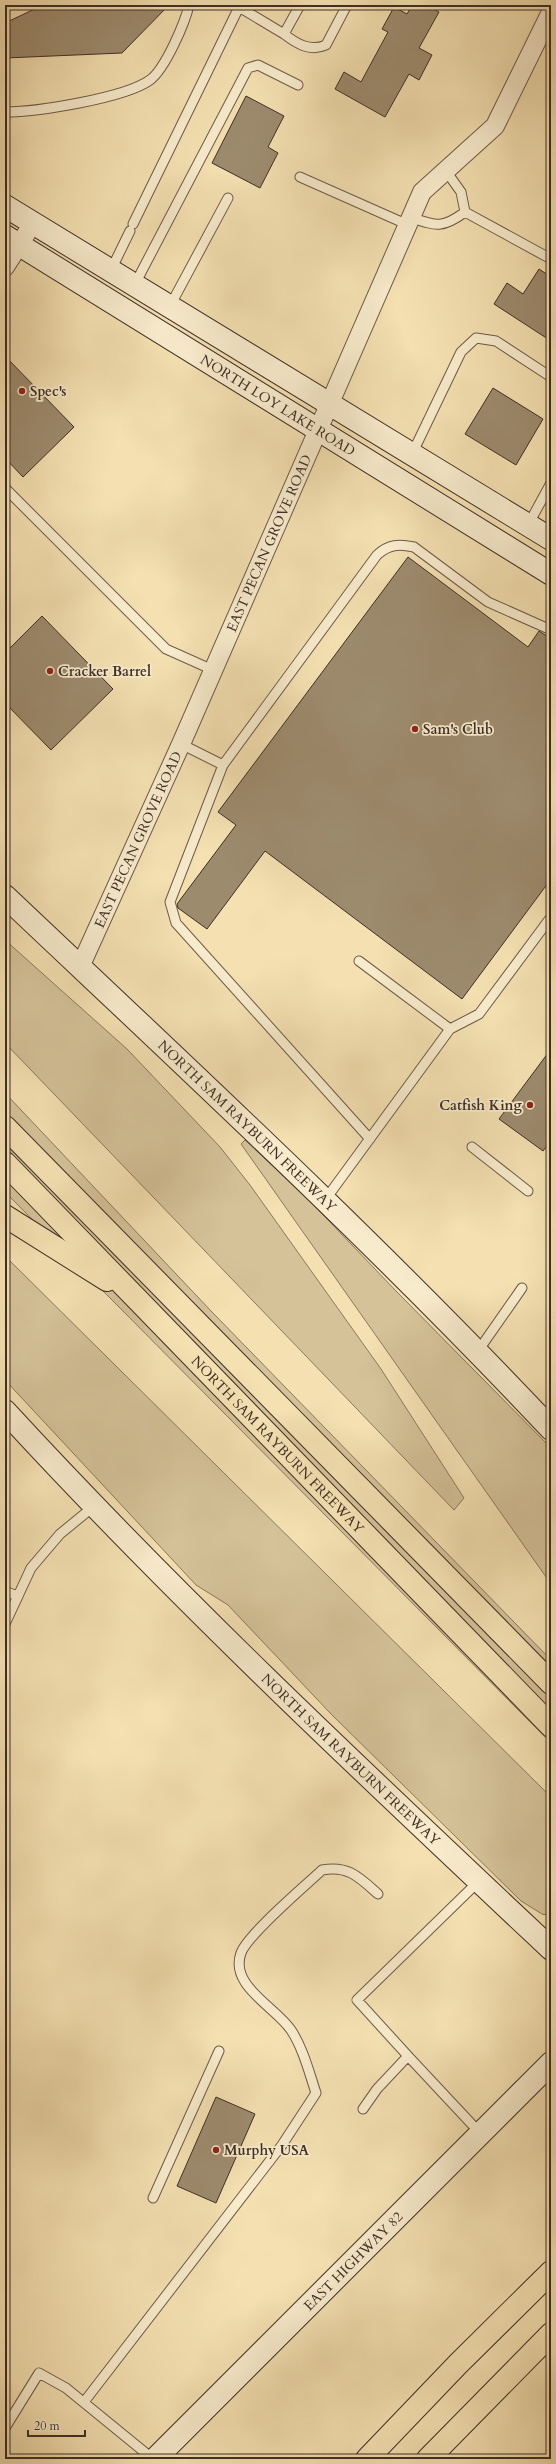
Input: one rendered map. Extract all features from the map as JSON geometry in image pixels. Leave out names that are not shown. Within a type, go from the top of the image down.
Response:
[{"type":"highway","name":"NORTH SAM RAYBURN FREEWAY","points":[[5,1127],[551,1683]]},
{"type":"highway","name":"NORTH SAM RAYBURN FREEWAY","points":[[5,1163],[551,1726]]},
{"type":"highway","points":[[5,1216],[137,1298]]},
{"type":"highway","points":[[367,2459],[458,2364],[551,2272]]},
{"type":"highway","points":[[428,2459],[551,2334]]},
{"type":"main road","name":"NORTH LOY LAKE ROAD","points":[[5,206],[551,539]]},
{"type":"main road","name":"NORTH LOY LAKE ROAD","points":[[12,240],[318,428],[551,574]]},
{"type":"main road","name":"NORTH SAM RAYBURN FREEWAY","points":[[5,896],[326,1200],[478,1351],[551,1429]]},
{"type":"main road","name":"NORTH SAM RAYBURN FREEWAY","points":[[5,1411],[92,1506],[341,1751],[523,1922],[548,1940]]},
{"type":"main road","points":[[548,1940],[551,1966]]},
{"type":"main road","points":[[549,2066],[551,2048]]},
{"type":"main road","name":"EAST HIGHWAY 82","points":[[154,2459],[549,2066]]},
{"type":"street","name":"EAST PECAN GROVE ROAD","points":[[80,967],[181,744],[328,403],[422,192],[495,126],[551,12]]},
{"type":"street","points":[[5,267],[12,240],[33,223]]},
{"type":"lane","points":[[5,112],[33,112],[117,94],[150,80],[165,59],[186,22],[190,5]]},
{"type":"lane","points":[[284,34],[300,5]]},
{"type":"lane","points":[[111,270],[239,6],[299,45],[318,49],[326,45],[347,5]]},
{"type":"lane","points":[[135,284],[248,68],[258,65],[298,85]]},
{"type":"lane","points":[[446,170],[461,192],[465,212]]},
{"type":"lane","points":[[300,177],[408,221],[434,225],[450,223],[465,212]]},
{"type":"lane","points":[[170,306],[228,198]]},
{"type":"lane","points":[[465,212],[551,259]]},
{"type":"lane","points":[[412,454],[461,352],[476,338],[496,341],[551,376]]},
{"type":"lane","points":[[528,525],[551,483]]},
{"type":"lane","points":[[5,488],[166,649],[213,670]]},
{"type":"lane","points":[[370,1140],[176,923],[170,902],[223,765],[377,555],[386,547],[400,544],[414,547],[488,602],[551,630]]},
{"type":"lane","points":[[181,744],[223,765]]},
{"type":"lane","points":[[326,1200],[450,1029],[479,1014],[551,917]]},
{"type":"lane","points":[[359,961],[450,1029]]},
{"type":"lane","points":[[472,1148],[528,1191]]},
{"type":"lane","points":[[478,1351],[522,1288]]},
{"type":"lane","points":[[5,1624],[31,1568],[60,1534],[92,1506]]},
{"type":"lane","points":[[5,1590],[17,1596]]},
{"type":"lane","points":[[84,2402],[282,2145],[316,2093],[307,2066],[291,2030],[245,1983],[240,1970],[241,1953],[250,1938],[322,1870],[337,1867],[356,1875],[378,1894]]},
{"type":"lane","points":[[480,1881],[356,2000],[480,2133]]},
{"type":"lane","points":[[153,2198],[219,2051]]},
{"type":"lane","points":[[363,2109],[377,2089],[408,2056]]},
{"type":"lane","points":[[5,2428],[39,2373],[66,2388],[154,2459]]},
{"type":"shaded area","points":[[5,940],[127,1049],[220,1147],[250,1185],[381,1369],[464,1498],[454,1510],[5,1043]]},
{"type":"shaded area","points":[[5,1093],[212,1312],[551,1660],[551,1743],[5,1192]]},
{"type":"shaded area","points":[[245,1140],[305,1196],[397,1292],[551,1448],[551,1584],[241,1144]]},
{"type":"shaded area","points":[[5,1256],[551,1797],[551,1916],[542,1914],[521,1901],[331,1714],[228,1605],[196,1585],[5,1380]]},
{"type":"building","points":[[43,5],[169,5],[122,53],[5,58],[5,23]]},
{"type":"building","points":[[412,5],[426,5],[439,12],[419,48],[432,55],[419,80],[409,74],[385,117],[335,89],[344,72],[361,82],[388,32],[382,29],[394,7],[407,14]]},
{"type":"building","points":[[246,96],[284,116],[268,147],[278,153],[260,188],[212,163]]},
{"type":"building","points":[[539,269],[551,277],[551,341],[494,304],[507,283],[523,294]]},
{"type":"building","name":"Spec's","points":[[5,356],[74,427],[23,477],[5,458]]},
{"type":"building","points":[[493,388],[543,419],[516,465],[465,434]]},
{"type":"building","name":"Sam's Club","points":[[408,557],[528,647],[539,631],[551,639],[551,879],[462,999],[265,851],[207,929],[178,908],[177,904],[236,825],[218,812]]},
{"type":"building","name":"Cracker Barrel","points":[[42,616],[113,689],[51,750],[5,703],[5,653]]},
{"type":"building","name":"Catfish King","points":[[551,1049],[551,1141],[543,1151],[499,1119]]},
{"type":"building","name":"Murphy USA","points":[[216,2097],[255,2114],[216,2203],[177,2186]]},
{"type":"place","name":"Spec's","points":[[22,391]]},
{"type":"place","name":"Cracker Barrel","points":[[50,671]]},
{"type":"place","name":"Sam's Club","points":[[415,729]]},
{"type":"place","name":"Catfish King","points":[[530,1105]]},
{"type":"place","name":"Murphy USA","points":[[216,2150]]}]
